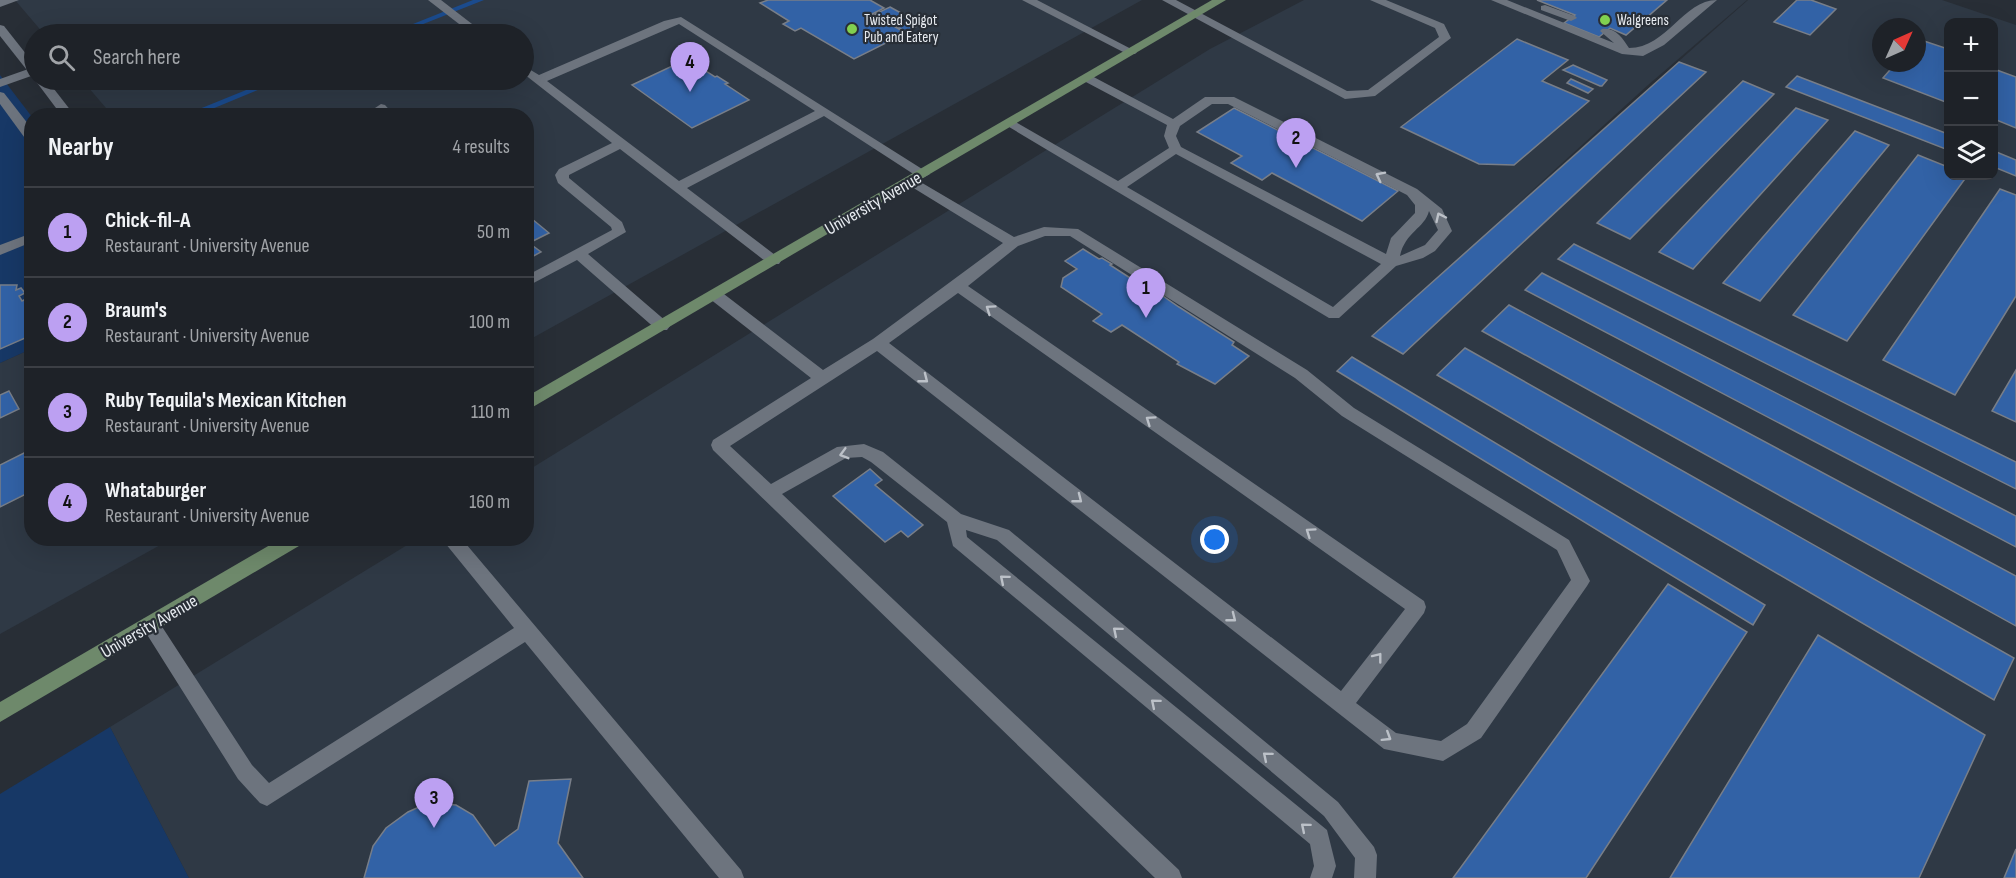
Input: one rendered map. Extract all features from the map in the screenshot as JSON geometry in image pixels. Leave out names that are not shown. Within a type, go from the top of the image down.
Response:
[{"type":"main road","name":"University Avenue","points":[[534,400],[1220,0]]},
{"type":"main road","name":"University Avenue","points":[[0,713],[284,546]]},
{"type":"street","points":[[0,4],[13,0]]},
{"type":"street","points":[[435,0],[466,24]]},
{"type":"street","points":[[1028,0],[1131,52]]},
{"type":"street","points":[[1168,0],[1345,95],[1371,93],[1445,38],[1440,26],[1376,0]]},
{"type":"street","points":[[1501,2],[1626,52],[1643,52],[1660,43],[1711,0]]},
{"type":"street","points":[[1501,2],[1545,8],[1571,18]]},
{"type":"street","points":[[538,80],[668,23],[681,20],[824,111],[1013,243]]},
{"type":"street","points":[[0,28],[24,58]]},
{"type":"street","points":[[1606,31],[1614,35],[1626,52]]},
{"type":"street","points":[[0,83],[24,75]]},
{"type":"street","points":[[534,77],[774,261]]},
{"type":"street","points":[[1088,78],[1174,123]]},
{"type":"street","points":[[49,90],[63,108]]},
{"type":"street","points":[[0,96],[24,128]]},
{"type":"street","points":[[1010,124],[1334,314],[1391,263],[1418,255],[1430,248],[1445,231],[1443,220],[1434,206],[1412,192],[1230,100],[1209,100],[1174,123],[1170,136],[1176,149],[1391,263]]},
{"type":"street","points":[[678,187],[824,111]]},
{"type":"street","points":[[534,278],[619,232],[618,225],[563,180],[562,175],[621,143]]},
{"type":"street","points":[[1118,188],[1176,149]]},
{"type":"street","points":[[1391,263],[1396,241],[1422,214],[1422,205],[1412,192]]},
{"type":"street","points":[[878,343],[1391,742],[1443,751],[1474,731],[1581,581],[1563,545],[1348,412],[1301,374],[1073,232],[1044,231],[1013,243],[958,286],[878,343],[719,446],[1171,878]]},
{"type":"street","points":[[0,250],[24,240]]},
{"type":"street","points":[[579,254],[662,326]]},
{"type":"street","points":[[958,286],[1417,607],[1342,704]]},
{"type":"street","points":[[715,295],[822,378]]},
{"type":"street","points":[[769,493],[843,452],[864,450],[878,457],[955,519],[1003,536],[1331,809],[1366,855],[1365,878]]},
{"type":"street","points":[[955,519],[958,541],[1319,838],[1325,866],[1321,878]]},
{"type":"street","points":[[457,546],[733,878]]},
{"type":"street","points":[[150,625],[245,772],[267,796],[527,630]]},
{"type":"shaded area","points":[[15,0],[1142,0],[534,337],[534,108],[106,108],[91,90],[534,90],[534,24],[35,24]]},
{"type":"shaded area","points":[[1304,0],[1747,0],[1648,85],[1516,205],[1748,0],[1942,0],[1995,18],[1944,18],[1944,180],[1998,180],[1998,19],[2016,25],[2016,878],[189,878],[110,727],[406,546],[534,546],[534,467],[1210,49]]},
{"type":"shaded area","points":[[0,75],[25,108],[24,352],[0,363]]},
{"type":"shaded area","points":[[24,352],[24,546],[158,546],[0,634],[0,363]]},
{"type":"shaded area","points":[[110,727],[189,878],[0,878],[0,794]]},
{"type":"building","name":"Twisted Spigot Pub and Eatery","points":[[768,0],[870,0],[884,8],[872,14],[906,33],[854,59],[801,28],[795,31],[783,24],[789,21],[760,3]]},
{"type":"building","name":"Walgreens","points":[[1537,0],[1667,0],[1626,35],[1610,28],[1599,37],[1564,23],[1575,15]]},
{"type":"building","points":[[1797,0],[1811,0],[1836,9],[1810,35],[1774,22]]},
{"type":"building","points":[[890,7],[921,24],[906,32],[875,14]]},
{"type":"building","points":[[1517,39],[1568,60],[1542,81],[1589,101],[1514,165],[1479,164],[1401,127]]},
{"type":"building","points":[[1926,42],[1944,48],[1944,101],[1883,78],[1888,72],[1926,72]]},
{"type":"building","points":[[687,59],[728,83],[725,84],[749,100],[692,128],[632,85]]},
{"type":"building","points":[[1679,62],[1706,72],[1403,354],[1372,336]]},
{"type":"building","points":[[1573,65],[1607,80],[1600,86],[1563,70]]},
{"type":"building","points":[[1998,70],[2016,77],[2016,128],[1998,121]]},
{"type":"building","points":[[1797,76],[1944,132],[1944,148],[1786,87]]},
{"type":"building","points":[[1571,79],[1593,89],[1588,93],[1567,83]]},
{"type":"building","points":[[1743,81],[1774,94],[1630,239],[1597,223]]},
{"type":"building","points":[[1234,108],[1398,191],[1362,221],[1272,173],[1262,180],[1231,163],[1242,156],[1197,132]]},
{"type":"building","points":[[1796,108],[1828,120],[1693,269],[1659,252]]},
{"type":"building","points":[[1855,131],[1889,145],[1760,301],[1723,283]]},
{"type":"building","points":[[1998,153],[2016,160],[2016,176],[1998,169]]},
{"type":"building","points":[[1918,155],[1944,165],[1944,180],[1964,180],[1847,341],[1793,315]]},
{"type":"building","points":[[2000,189],[2016,195],[2016,296],[1955,395],[1883,360]]},
{"type":"building","points":[[534,221],[549,233],[534,240]]},
{"type":"building","points":[[1574,244],[2016,462],[2016,489],[1558,259]]},
{"type":"building","points":[[534,247],[541,252],[534,256]]},
{"type":"building","points":[[1083,249],[1112,264],[1110,265],[1155,294],[1157,292],[1234,342],[1232,345],[1249,356],[1215,384],[1177,364],[1179,362],[1122,325],[1111,332],[1093,321],[1102,314],[1061,287],[1063,278],[1077,269],[1065,261]]},
{"type":"building","points":[[1542,273],[2016,516],[2016,547],[1525,290]]},
{"type":"building","points":[[0,285],[17,285],[16,290],[21,288],[24,292],[19,296],[22,301],[24,300],[24,338],[0,349]]},
{"type":"building","points":[[1509,305],[2016,576],[2016,626],[1482,331]]},
{"type":"building","points":[[1465,348],[2014,658],[1994,700],[1437,375]]},
{"type":"building","points":[[1352,357],[1765,605],[1753,625],[1337,371]]},
{"type":"building","points":[[2016,370],[2016,422],[1992,411]]},
{"type":"building","points":[[9,391],[19,409],[0,418],[0,395]]},
{"type":"building","points":[[24,453],[24,495],[0,507],[0,465]]},
{"type":"building","points":[[870,469],[882,480],[875,485],[923,525],[908,537],[901,531],[885,542],[833,496]]},
{"type":"building","points":[[1668,584],[1747,632],[1586,878],[1453,878]]},
{"type":"building","points":[[1818,635],[1985,735],[1919,878],[1670,878]]},
{"type":"building","points":[[571,779],[558,843],[583,878],[364,878],[373,846],[386,828],[408,812],[428,803],[456,805],[473,815],[495,846],[518,829],[529,781]]},
{"type":"building","points":[[2016,849],[2016,878],[2004,878]]},
{"type":"waterway","points":[[418,24],[480,0]]},
{"type":"waterway","points":[[206,108],[252,90]]},
{"type":"place","name":"Walgreens","points":[[1605,20]]},
{"type":"place","name":"Twisted Spigot Pub and Eatery","points":[[852,29]]},
{"type":"place","name":"Whataburger","points":[[690,92]]},
{"type":"place","name":"Braum's","points":[[1296,168]]},
{"type":"place","name":"Chick-fil-A","points":[[1146,318]]},
{"type":"place","name":"Ruby Tequila's Mexican Kitchen","points":[[434,828]]}]
